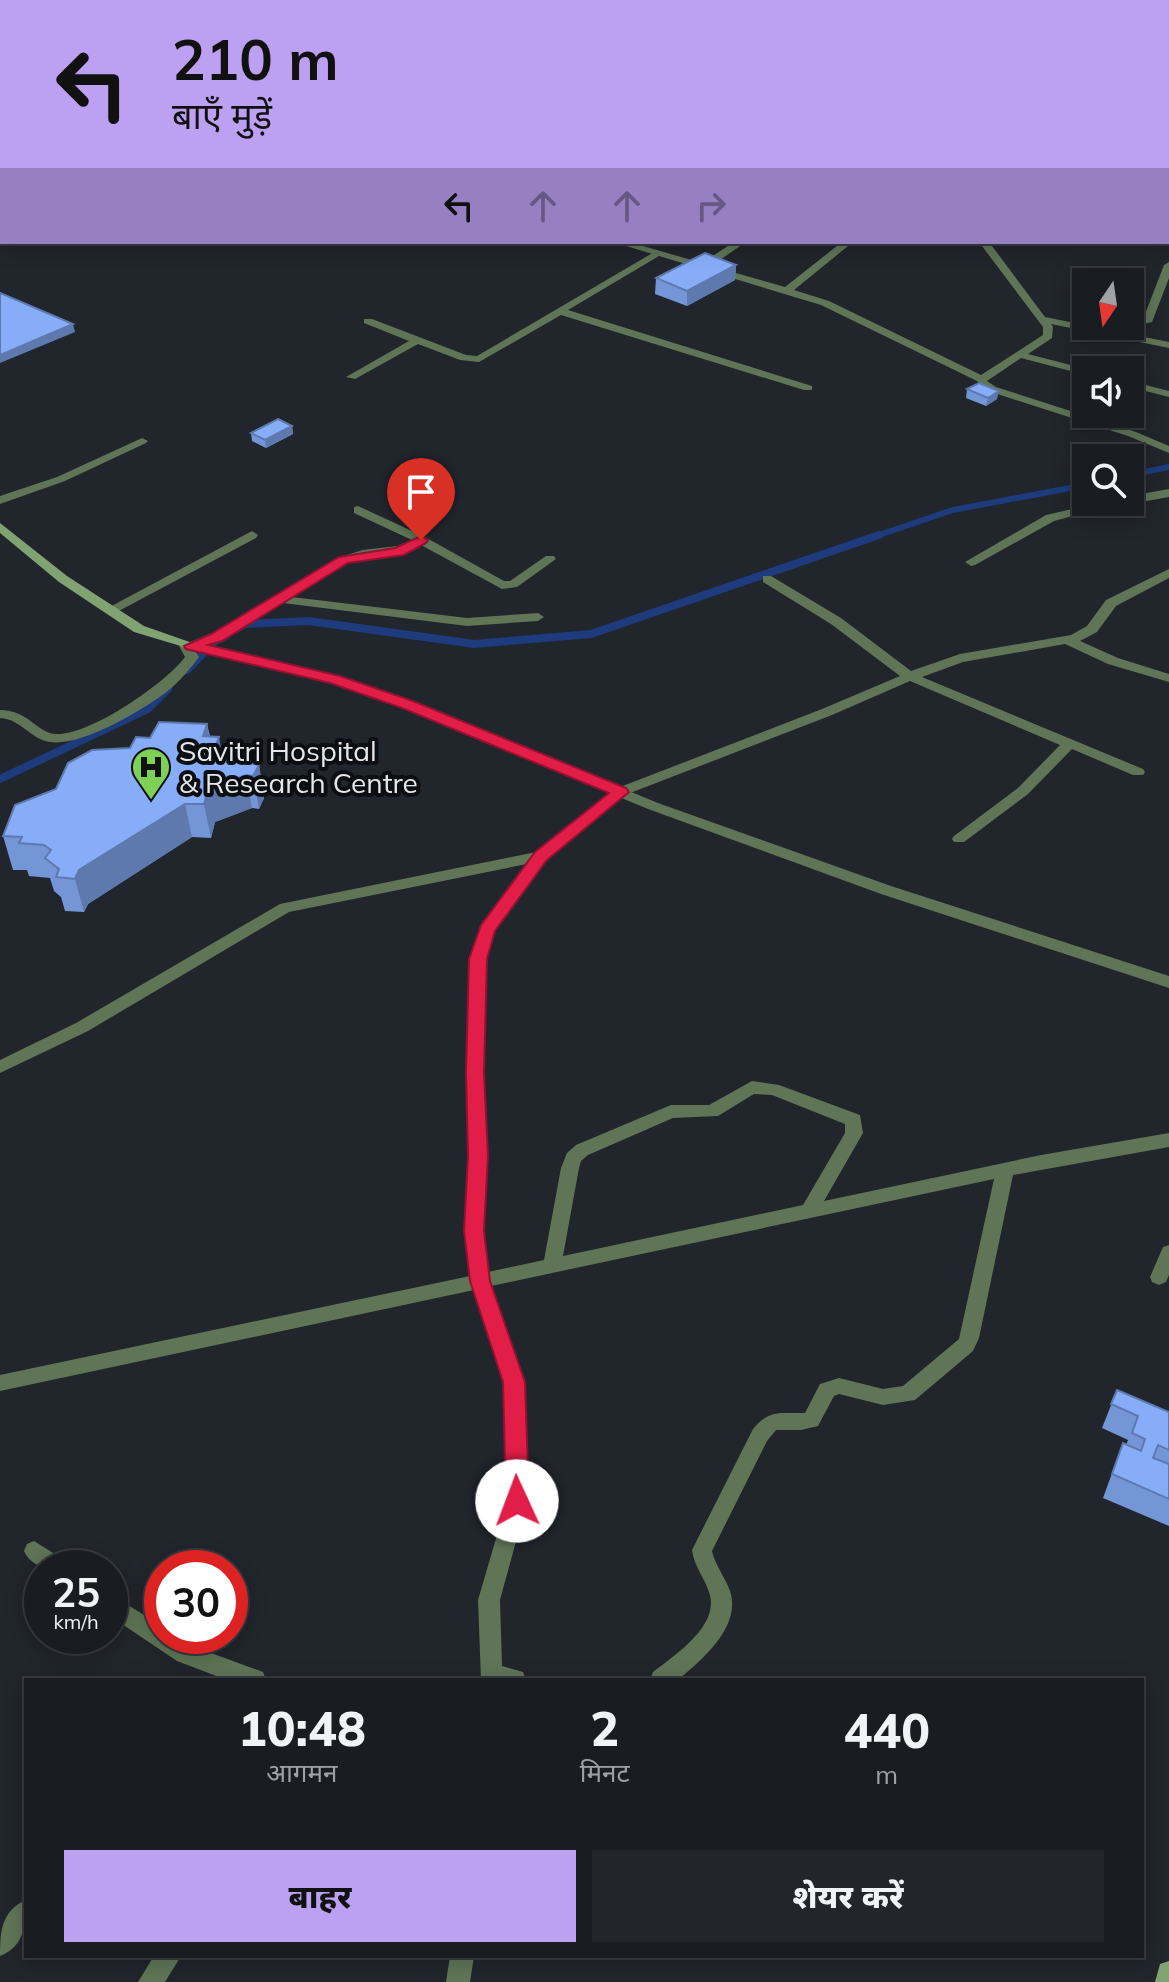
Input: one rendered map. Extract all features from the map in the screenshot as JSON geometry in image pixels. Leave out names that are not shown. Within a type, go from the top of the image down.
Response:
[{"type":"main road","points":[[0,527],[63,579],[139,629],[195,647]]},
{"type":"main road","points":[[1167,1982],[1169,1973]]},
{"type":"street","points":[[626,244],[825,303],[982,379],[992,389],[1132,434],[1169,450]]},
{"type":"street","points":[[703,267],[738,244]]},
{"type":"street","points":[[787,291],[846,244]]},
{"type":"street","points":[[982,379],[1048,336],[1048,327],[986,244]]},
{"type":"street","points":[[368,321],[464,358],[479,359],[656,254]]},
{"type":"street","points":[[1147,322],[1165,288],[1169,265]]},
{"type":"street","points":[[559,311],[808,388]]},
{"type":"street","points":[[1042,319],[1169,345]]},
{"type":"street","points":[[351,377],[418,340]]},
{"type":"street","points":[[1020,355],[1072,368]]},
{"type":"street","points":[[1144,388],[1169,394]]},
{"type":"street","points":[[0,500],[61,479],[142,441]]},
{"type":"street","points":[[1144,497],[1169,493]]},
{"type":"street","points":[[358,510],[421,540],[502,585],[513,584],[550,559]]},
{"type":"street","points":[[971,562],[1050,518],[1072,513]]},
{"type":"street","points":[[110,610],[252,535]]},
{"type":"street","points":[[0,714],[19,716],[48,738],[69,738],[145,701],[166,687],[192,657],[195,647],[344,560],[399,552],[421,540]]},
{"type":"street","points":[[767,579],[836,621],[909,676],[1138,772]]},
{"type":"street","points":[[492,1676],[489,1600],[517,1501],[514,1382],[480,1281],[474,1231],[478,1156],[475,1073],[478,959],[487,930],[541,856],[620,792],[960,658],[1068,640],[1092,629],[1111,603],[1166,579]]},
{"type":"street","points":[[279,599],[467,622],[538,617]]},
{"type":"street","points":[[1068,640],[1113,661],[1169,678]]},
{"type":"street","points":[[195,647],[335,680],[407,704],[620,792],[886,890],[1169,982]]},
{"type":"street","points":[[959,839],[996,808],[1023,791],[1068,745]]},
{"type":"street","points":[[0,1067],[94,1021],[285,908],[541,856]]},
{"type":"street","points":[[552,1265],[573,1158],[582,1150],[671,1112],[712,1111],[752,1087],[773,1089],[854,1120],[854,1133],[809,1211]]},
{"type":"street","points":[[0,1383],[1005,1170],[1169,1140]]},
{"type":"street","points":[[663,1678],[699,1648],[717,1621],[722,1606],[720,1593],[704,1564],[702,1550],[760,1435],[771,1422],[799,1424],[811,1420],[827,1390],[839,1386],[883,1397],[908,1394],[970,1338],[1005,1170]]},
{"type":"street","points":[[1159,1277],[1169,1252]]},
{"type":"street","points":[[128,1616],[185,1654],[250,1678]]},
{"type":"street","points":[[0,1944],[24,1914]]},
{"type":"street","points":[[150,1982],[168,1958]]},
{"type":"street","points":[[458,1982],[462,1958]]},
{"type":"building","points":[[705,253],[736,265],[687,291],[656,278]]},
{"type":"building","points":[[0,293],[73,324],[0,355]]},
{"type":"building","points":[[979,383],[999,391],[988,398],[967,389]]},
{"type":"building","points":[[278,419],[292,426],[265,440],[251,433]]},
{"type":"building","points":[[159,722],[207,724],[203,736],[219,737],[214,750],[244,755],[251,763],[259,765],[253,776],[246,775],[208,789],[204,804],[185,804],[79,870],[75,879],[56,877],[59,869],[45,858],[51,850],[44,845],[19,843],[22,837],[3,836],[15,805],[56,789],[68,763],[92,750],[130,748],[136,737],[150,738]]},
{"type":"building","points":[[1117,1390],[1169,1412],[1169,1450],[1158,1445],[1153,1458],[1169,1464],[1169,1499],[1112,1474],[1123,1443],[1141,1451],[1145,1439],[1132,1433],[1138,1416],[1111,1404]]},
{"type":"waterway","points":[[1144,472],[1169,467]]},
{"type":"waterway","points":[[873,537],[953,510],[1072,488]]},
{"type":"waterway","points":[[240,627],[244,624],[309,621],[474,644],[591,634],[879,535]]},
{"type":"waterway","points":[[187,670],[214,642],[227,635]]},
{"type":"waterway","points":[[0,779],[148,709],[168,689]]},
{"type":"place","name":"Savitri Hospital & Research Centre","points":[[151,801]]},
{"type":"route","points":[[421,540],[399,552],[354,556],[344,560],[210,641],[192,646],[335,680],[407,704],[620,792],[541,856],[487,930],[478,959],[475,1073],[478,1156],[474,1231],[480,1281],[514,1382],[517,1501]]}]
